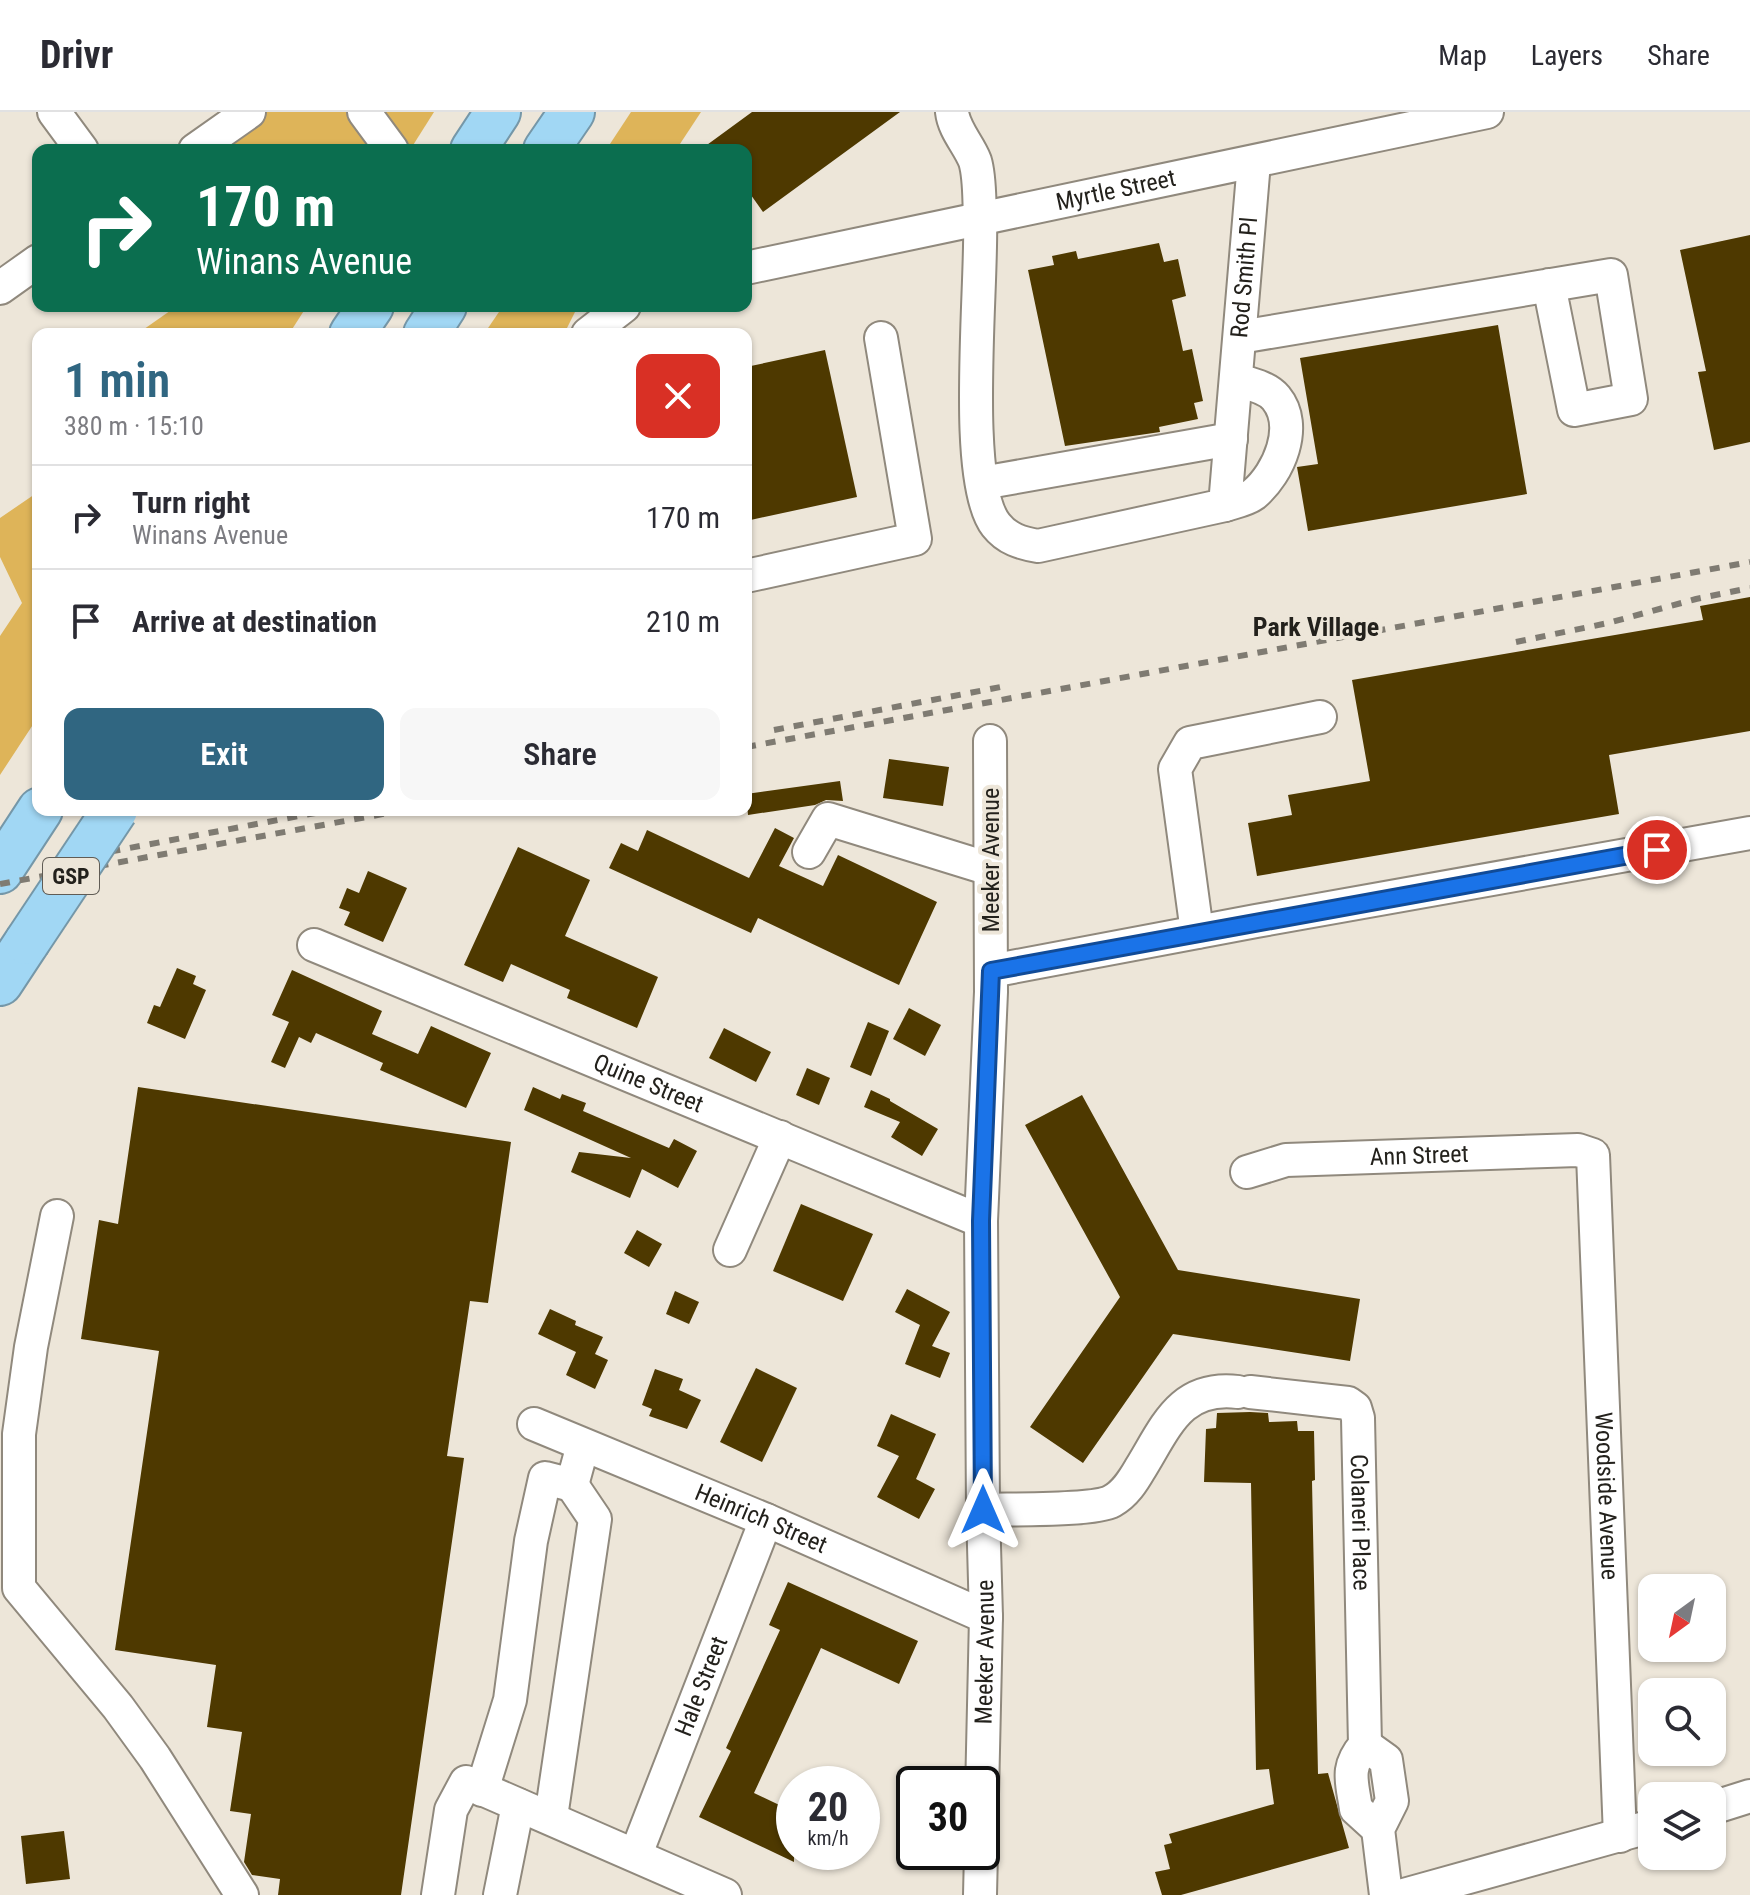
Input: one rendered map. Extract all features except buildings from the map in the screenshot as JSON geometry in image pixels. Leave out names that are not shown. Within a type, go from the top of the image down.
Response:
[{"type":"highway","points":[[477,144],[498,112]]},
{"type":"highway","points":[[550,144],[572,112]]},
{"type":"highway","name":"GSP","points":[[0,871],[36,816]]},
{"type":"highway","name":"GSP","points":[[0,983],[111,816]]},
{"type":"street","points":[[54,112],[78,144]]},
{"type":"street","points":[[204,144],[249,112]]},
{"type":"street","points":[[364,112],[388,144]]},
{"type":"street","points":[[952,112],[976,163],[980,219],[976,435],[985,505],[995,524],[1021,544],[1038,546],[1225,505],[1252,495],[1272,474],[1283,446],[1285,414],[1275,397],[1262,388],[1236,386]]},
{"type":"street","name":"Myrtle Street","points":[[752,267],[1487,112]]},
{"type":"street","name":"Rod Smith Pl","points":[[1225,505],[1254,162]]},
{"type":"street","points":[[0,288],[32,265]]},
{"type":"street","points":[[1240,337],[1549,285]]},
{"type":"street","points":[[596,328],[616,312]]},
{"type":"street","points":[[752,575],[915,539],[881,338]]},
{"type":"street","points":[[982,483],[1231,439]]},
{"type":"street","points":[[1197,932],[1175,769],[1190,743],[1320,717]]},
{"type":"street","name":"Meeker Avenue","points":[[983,1766],[986,1617],[981,1221],[991,971],[990,741]]},
{"type":"street","points":[[809,852],[828,819],[990,869]]},
{"type":"street","points":[[991,971],[1750,833]]},
{"type":"street","name":"Quine Street","points":[[314,945],[981,1221]]},
{"type":"street","points":[[730,1250],[780,1137]]},
{"type":"street","name":"Ann Street","points":[[1247,1172],[1286,1160],[1578,1150],[1593,1155]]},
{"type":"street","name":"Woodside Avenue","points":[[1593,1155],[1620,1836]]},
{"type":"street","points":[[57,1216],[31,1347],[19,1434],[19,1588],[118,1707],[155,1758],[242,1895]]},
{"type":"street","name":"Colaneri Place","points":[[983,1510],[1093,1506],[1112,1502],[1130,1486],[1177,1409],[1198,1395],[1219,1390],[1244,1392],[1348,1403],[1355,1408],[1358,1418],[1365,1745],[1353,1758],[1350,1768],[1356,1809],[1378,1829],[1386,1895]]},
{"type":"street","name":"Heinrich Street","points":[[534,1424],[766,1520],[986,1617]]},
{"type":"street","points":[[572,1485],[583,1445]]},
{"type":"street","points":[[438,1895],[451,1810],[474,1786],[510,1700],[531,1541],[545,1478],[572,1485],[595,1519],[551,1817]]},
{"type":"street","name":"Hale Street","points":[[636,1854],[766,1520]]},
{"type":"street","points":[[474,1786],[725,1895]]},
{"type":"street","points":[[1726,1804],[1750,1796]]},
{"type":"street","points":[[500,1895],[518,1805]]},
{"type":"street","points":[[1404,1895],[1495,1883],[1638,1830]]},
{"type":"street","points":[[980,1895],[981,1870]]},
{"type":"shaded area","points":[[230,112],[434,112],[414,144],[205,144]]},
{"type":"shaded area","points":[[631,112],[701,112],[680,144],[610,144]]},
{"type":"shaded area","points":[[168,312],[303,312],[293,328],[146,328]]},
{"type":"shaded area","points":[[499,312],[575,312],[567,328],[488,328]]},
{"type":"shaded area","points":[[32,496],[32,726],[0,775],[0,636],[22,603],[0,557],[0,518]]},
{"type":"railway","points":[[752,746],[1750,562]]},
{"type":"railway","points":[[1516,642],[1750,588]]},
{"type":"railway","points":[[774,730],[1006,686]]},
{"type":"railway","points":[[71,859],[299,816]]},
{"type":"railway","points":[[0,884],[372,816]]},
{"type":"district","name":"Park Village","points":[[1316,627]]},
{"type":"route","points":[[983,1510],[981,1221],[991,971],[1657,850]]}]
